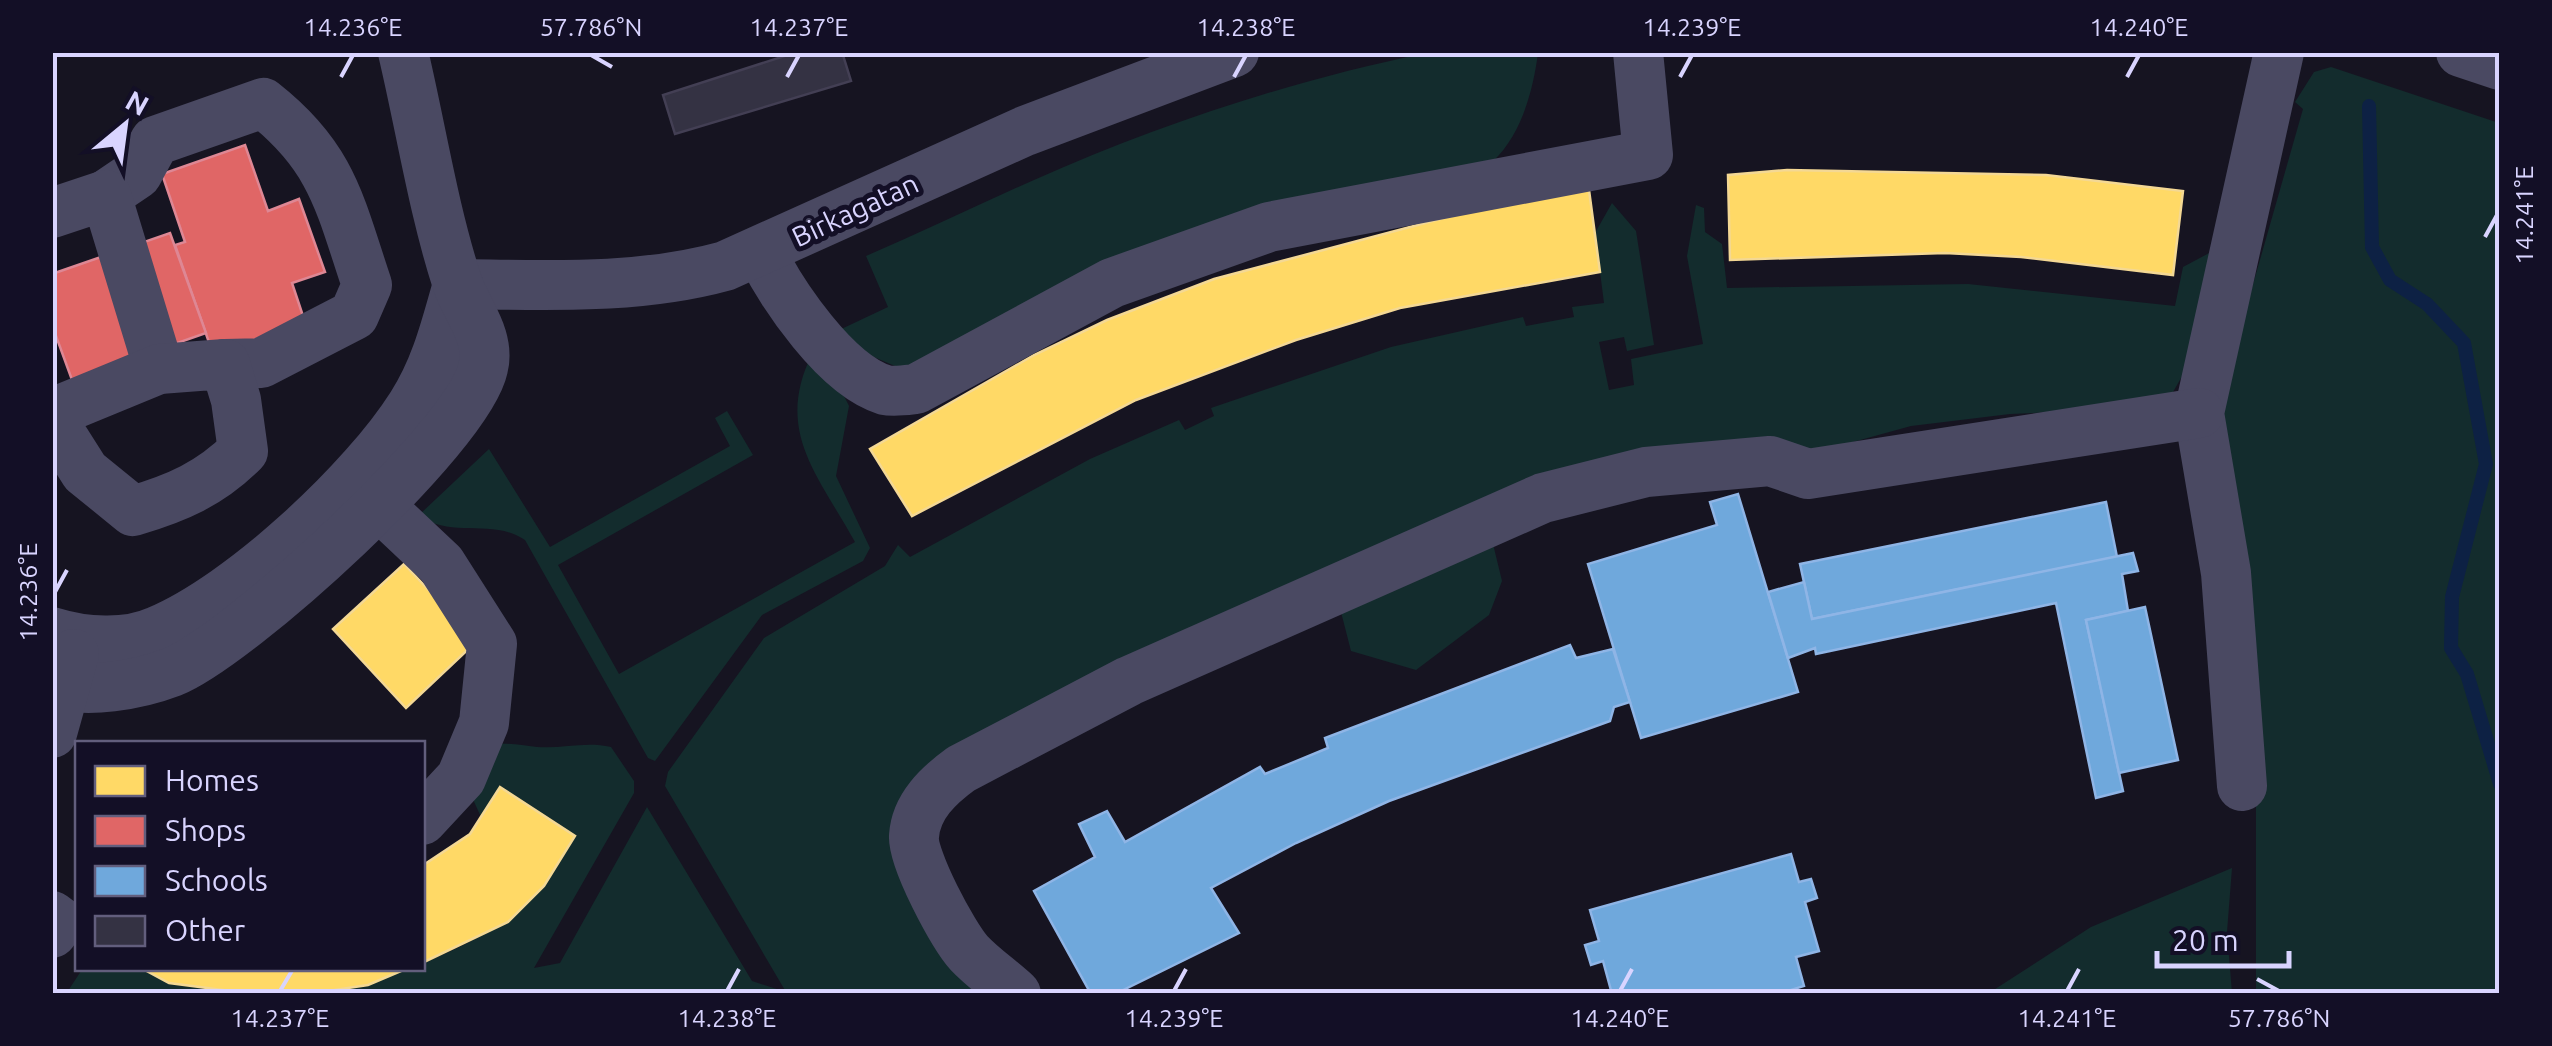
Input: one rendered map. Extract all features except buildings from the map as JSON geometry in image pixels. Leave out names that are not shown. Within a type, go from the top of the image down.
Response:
[{"type":"street","points":[[364,491],[313,522],[203,607],[155,633],[65,636],[57,701],[172,672],[211,651],[364,491],[413,404],[437,356],[458,284],[403,52]]},
{"type":"street","name":"Birkagatan","points":[[458,284],[576,286],[686,276],[761,252],[1026,131],[1234,52]]},
{"type":"street","points":[[761,252],[778,286],[850,370],[885,390],[916,390],[1112,283],[1268,227],[1648,156],[1638,52]]},
{"type":"street","points":[[2242,786],[2226,573],[2198,413],[2278,52]]},
{"type":"street","points":[[2461,52],[2500,66]]},
{"type":"street","points":[[52,214],[106,195],[136,174],[155,141],[263,104],[297,130],[330,175],[367,285],[354,315],[261,363],[225,364],[159,369],[52,416],[85,472],[133,512],[184,496],[222,472],[243,451],[236,400],[225,364]]},
{"type":"street","points":[[106,195],[159,369]]},
{"type":"street","points":[[1016,994],[967,951],[920,864],[914,837],[922,809],[936,787],[961,769],[1130,681],[1543,498],[1646,472],[1770,462],[1808,474],[2198,413]]},
{"type":"street","points":[[364,491],[441,564],[492,644],[484,723],[461,778],[425,817]]},
{"type":"street","points":[[52,916],[60,922],[52,932]]},
{"type":"green space","points":[[1427,53],[1538,53],[1524,112],[1511,139],[1492,162],[902,369],[862,352],[835,332],[888,307],[866,256],[1081,160],[1178,123],[1326,76]]},
{"type":"green space","points":[[2331,67],[2499,123],[2499,993],[2256,993],[2256,783],[2214,421],[2303,109],[2295,102],[2314,72]]},
{"type":"green space","points":[[1612,203],[1636,231],[1654,345],[1627,351],[1624,337],[1599,342],[1609,390],[1634,385],[1631,359],[1703,344],[1687,256],[1696,205],[1704,208],[1705,232],[1722,244],[1727,288],[1968,284],[2175,306],[2183,267],[2213,251],[2200,345],[2173,392],[2144,408],[2010,414],[1911,426],[1824,450],[1485,511],[1502,581],[1489,615],[1416,670],[1351,651],[1331,573],[911,798],[977,993],[308,994],[368,985],[403,971],[425,971],[425,962],[493,928],[545,882],[575,836],[500,788],[481,817],[471,795],[488,745],[501,744],[611,747],[634,781],[634,793],[534,968],[560,963],[647,807],[752,981],[786,992],[665,786],[668,772],[764,638],[885,566],[898,545],[910,557],[1090,459],[1179,420],[1185,430],[1214,416],[1211,408],[1391,347],[1523,317],[1526,326],[1574,317],[1572,307],[1604,303],[1595,233]]},
{"type":"green space","points":[[812,354],[831,370],[849,406],[836,476],[870,548],[863,561],[762,615],[655,761],[648,758],[525,540],[499,530],[445,526],[419,515],[489,449],[550,547],[730,446],[715,418],[727,411],[753,455],[558,565],[619,674],[855,542],[815,473],[799,430],[801,381]]},
{"type":"green space","points":[[2232,868],[2227,932],[2232,993],[1989,993],[2091,927]]},
{"type":"green space","points":[[81,971],[145,971],[169,983],[253,993],[66,994]]},
{"type":"waterway","points":[[2369,106],[2372,247],[2390,280],[2427,304],[2464,343],[2486,464],[2452,597],[2451,648],[2467,674],[2500,784]]}]
